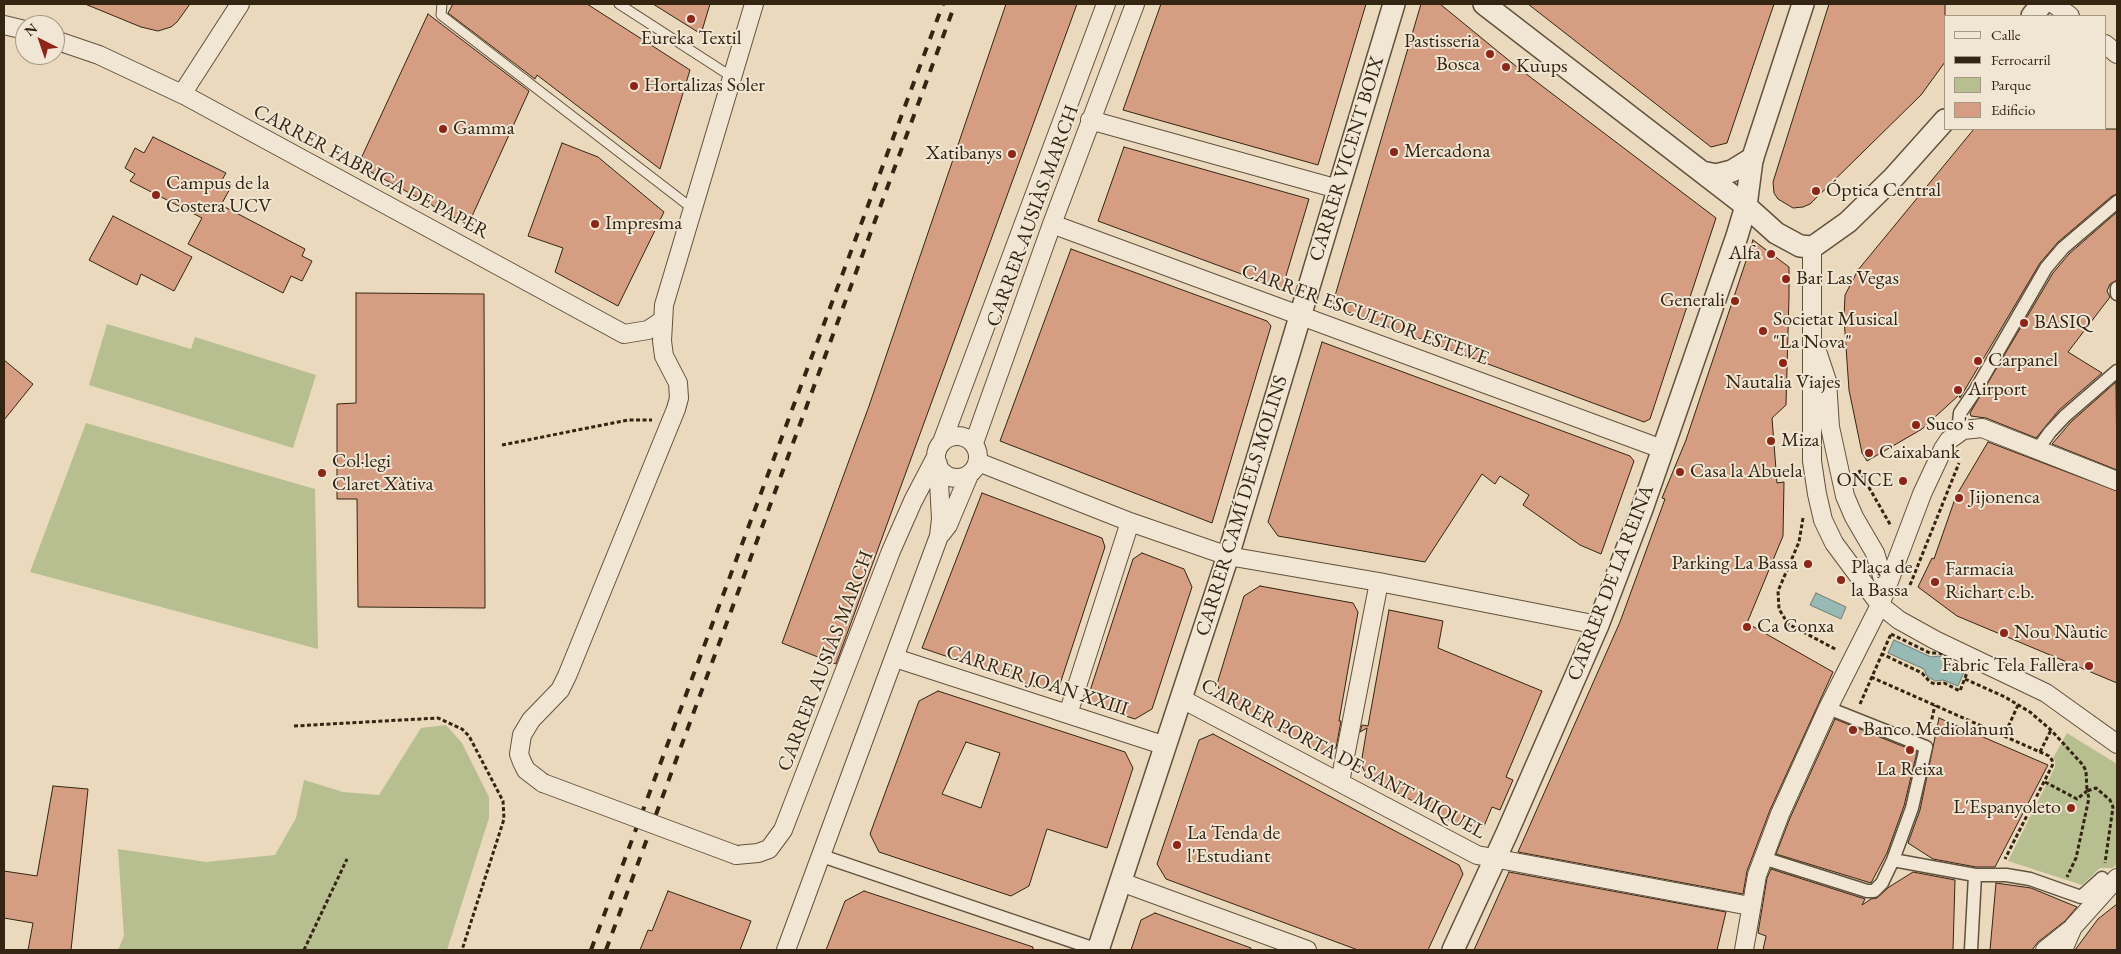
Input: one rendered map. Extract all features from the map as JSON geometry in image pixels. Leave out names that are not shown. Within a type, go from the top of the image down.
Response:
[{"type":"street","points":[[182,94],[240,4]]},
{"type":"street","points":[[670,422],[679,398],[678,384],[664,356],[662,341],[664,305],[754,4]]},
{"type":"street","name":"CARRER AUSIÀS MARCH","points":[[670,422],[567,676],[560,690],[531,720],[522,735],[519,754],[526,770],[544,783],[736,854],[758,853],[769,849],[778,840],[783,830],[891,551],[913,501],[939,454],[1106,4]]},
{"type":"street","name":"CARRER AUSIÀS MARCH","points":[[974,444],[1090,120],[1135,4]]},
{"type":"street","name":"CARRER VICENT BOIX","points":[[1300,314],[1394,4]]},
{"type":"street","points":[[1484,4],[1746,206],[1776,233],[1800,246],[1812,247],[1826,240],[1848,222],[1894,177],[1944,121]]},
{"type":"street","name":"CARRER DE LA REINA","points":[[1453,950],[1496,858],[1598,624],[1662,449],[1746,206],[1753,158],[1803,4]]},
{"type":"street","points":[[2033,15],[2042,4]]},
{"type":"street","points":[[2054,4],[2069,15]]},
{"type":"street","name":"CARRER FABRICA DE PAPER","points":[[65,43],[99,55],[182,94],[624,334],[648,330],[663,320]]},
{"type":"street","points":[[2106,45],[2117,54]]},
{"type":"street","points":[[1090,120],[1338,189]]},
{"type":"street","points":[[1702,172],[1716,175],[1732,171],[1753,158]]},
{"type":"street","points":[[1958,433],[1960,413],[1975,391],[2046,268],[2063,248],[2117,202]]},
{"type":"street","name":"CARRER ESCULTOR ESTEVE","points":[[1052,224],[1662,449]]},
{"type":"street","points":[[1812,247],[1812,461],[1823,520],[1834,543],[1914,630],[2046,693],[2117,744]]},
{"type":"street","points":[[2117,288],[2117,294]]},
{"type":"street","name":"CARRER CAMÍ DELS MOLINS","points":[[1098,950],[1228,556],[1300,314]]},
{"type":"street","points":[[1813,337],[1827,381],[1830,427],[1845,496],[1854,517],[1875,554],[1883,597]]},
{"type":"street","points":[[2038,449],[2065,416],[2117,371]]},
{"type":"street","points":[[1744,950],[1750,906],[1763,858],[1780,814],[1828,708],[1883,597],[1943,449],[1949,440],[1968,428],[1982,428],[2117,481]]},
{"type":"street","points":[[962,436],[974,444],[979,456],[974,468],[957,478],[945,474],[939,454],[948,437],[962,436]]},
{"type":"street","name":"CARRER AUSIÀS MARCH","points":[[786,950],[939,536],[941,518],[939,454]]},
{"type":"street","points":[[974,468],[1228,556],[1379,582],[1598,624]]},
{"type":"street","name":"CARRER AUSIÀS MARCH","points":[[939,536],[948,525],[974,468]]},
{"type":"street","points":[[1068,714],[1130,522]]},
{"type":"street","points":[[1340,782],[1379,582]]},
{"type":"street","name":"CARRER JOAN XXIII","points":[[895,658],[1166,746]]},
{"type":"street","name":"CARRER PORTA DE SANT MIQUEL","points":[[1182,699],[1477,855],[1750,906]]},
{"type":"street","points":[[1763,858],[1867,891],[1874,891],[1882,883],[1893,860],[1912,808],[1926,747],[1828,708]]},
{"type":"street","points":[[2076,715],[2117,731]]},
{"type":"street","points":[[822,856],[1098,950]]},
{"type":"street","points":[[1893,860],[1975,875],[2006,875],[2030,879],[2081,897],[2110,878]]},
{"type":"street","points":[[1971,950],[1975,875]]},
{"type":"street","points":[[2045,950],[2073,927],[2095,902],[2110,878]]},
{"type":"street","points":[[1121,882],[1307,950]]},
{"type":"street","points":[[2063,950],[2073,927]]},
{"type":"lane","points":[[442,4],[441,14],[693,208]]},
{"type":"lane","points":[[619,4],[732,78]]},
{"type":"path","points":[[502,445],[628,420],[670,422]]},
{"type":"path","points":[[1910,585],[1961,458],[1962,446],[1958,433]]},
{"type":"path","points":[[1856,464],[1889,522],[1919,562]]},
{"type":"path","points":[[1803,513],[1799,542],[1778,591],[1779,609],[1788,624],[1838,651],[1842,643]]},
{"type":"path","points":[[1853,718],[1891,634],[1930,653],[1940,653],[1953,664],[1968,670],[1960,691],[1944,683],[1935,684],[1926,679],[1922,673],[1882,654]]},
{"type":"path","points":[[1871,677],[2040,752],[2052,760],[2053,764],[2045,782],[1996,876]]},
{"type":"path","points":[[1965,679],[2030,712],[2051,730],[2083,765],[2086,771],[2090,798],[2076,858],[2062,890]]},
{"type":"path","points":[[2004,736],[2018,705]]},
{"type":"path","points":[[1926,747],[1935,706]]},
{"type":"path","points":[[294,726],[438,718],[462,729],[469,736],[503,801],[504,819],[462,950]]},
{"type":"path","points":[[2040,752],[2051,730]]},
{"type":"path","points":[[2045,782],[2077,799],[2096,788],[2113,804],[2110,878]]},
{"type":"path","points":[[304,950],[347,859]]},
{"type":"green space","points":[[107,324],[191,349],[195,337],[316,375],[293,448],[89,385]]},
{"type":"green space","points":[[86,423],[315,489],[318,649],[30,572]]},
{"type":"green space","points":[[446,725],[462,743],[489,797],[489,818],[447,950],[118,950],[124,936],[118,849],[206,862],[275,855],[296,818],[304,780],[343,792],[379,795],[421,728]]},
{"type":"green space","name":"L'Espanyoleto","points":[[2067,733],[2117,764],[2117,864],[2113,868],[2100,868],[2082,885],[2008,861],[2055,767],[2053,758]]},
{"type":"water","points":[[1816,593],[1846,607],[1841,619],[1810,605]]},
{"type":"water","points":[[1894,640],[1931,657],[1939,656],[1946,659],[1949,666],[1964,672],[1958,686],[1943,680],[1935,681],[1927,676],[1924,669],[1888,653]]},
{"type":"building","points":[[85,4],[190,4],[177,22],[171,27],[158,31],[141,27]]},
{"type":"building","points":[[453,4],[587,4],[690,70],[660,169],[537,75],[535,79],[448,13]]},
{"type":"building","name":"Eureka Textil","points":[[653,4],[710,4],[701,34]]},
{"type":"building","points":[[1006,4],[1077,4],[836,664],[782,643],[869,406]]},
{"type":"building","points":[[1161,4],[1366,4],[1318,165],[1123,110]]},
{"type":"building","points":[[1421,4],[1440,4],[1517,67],[1716,218],[1650,419],[1644,422],[1332,306]]},
{"type":"building","points":[[1528,4],[1774,4],[1727,143],[1711,147]]},
{"type":"building","points":[[1829,4],[1945,4],[1944,63],[1921,95],[1810,204],[1793,208],[1778,199],[1774,193],[1773,182]]},
{"type":"building","name":"Gamma","points":[[428,14],[529,91],[468,225],[358,165]]},
{"type":"building","points":[[2117,129],[2117,194],[2112,196],[2058,242],[2040,263],[1960,398],[1959,395],[1922,429],[1867,461],[1862,453],[1849,390],[1844,318],[1845,295],[1858,270],[1973,130]]},
{"type":"building","points":[[153,137],[226,173],[222,180],[232,185],[221,205],[305,249],[302,256],[312,261],[302,281],[291,276],[283,293],[188,244],[202,218],[130,181],[135,174],[125,168],[135,148],[144,153]]},
{"type":"building","name":"Impresma","points":[[562,143],[598,157],[664,212],[618,306],[555,272],[563,248],[528,236]]},
{"type":"building","points":[[1124,147],[1309,199],[1282,289],[1098,221]]},
{"type":"building","points":[[2117,212],[2117,280],[2110,284],[2107,291],[2110,297],[2068,352],[2102,373],[2059,410],[2036,438],[1986,418],[1971,416],[1970,413],[2053,273],[2069,254]]},
{"type":"building","points":[[113,216],[192,257],[174,291],[141,274],[137,285],[89,260]]},
{"type":"building","points":[[1753,240],[1789,267],[1789,296],[1786,405],[1772,418],[1777,483],[1784,482],[1783,536],[1747,623],[1833,672],[1770,810],[1747,871],[1743,894],[1518,852],[1620,622],[1665,499],[1662,498],[1686,440]]},
{"type":"building","points":[[1071,249],[1267,321],[1271,326],[1212,523],[1000,441]]},
{"type":"building","points":[[356,293],[484,294],[485,608],[358,607],[357,499],[337,499],[337,404],[356,403]]},
{"type":"building","points":[[1322,342],[1630,456],[1634,461],[1601,554],[1580,545],[1523,505],[1529,495],[1500,476],[1495,484],[1482,474],[1425,562],[1278,536],[1268,522]]},
{"type":"building","points":[[4,360],[33,384],[4,420]]},
{"type":"building","points":[[2116,382],[2117,470],[2052,444],[2071,422]]},
{"type":"building","points":[[1988,442],[2117,491],[2117,683],[1957,616],[1918,587],[1932,558],[1934,559],[1956,496]]},
{"type":"building","points":[[982,493],[1102,538],[1105,547],[1059,687],[1051,692],[922,648]]},
{"type":"building","points":[[1142,553],[1184,569],[1192,587],[1152,709],[1135,719],[1091,705],[1088,697],[1133,559]]},
{"type":"building","points":[[1260,586],[1353,603],[1358,612],[1336,748],[1325,754],[1224,700],[1217,684],[1244,596]]},
{"type":"building","points":[[1389,610],[1443,621],[1438,648],[1542,691],[1506,777],[1513,780],[1500,810],[1492,807],[1484,826],[1470,831],[1367,777],[1361,764],[1367,728],[1360,732],[1362,725],[1368,726]]},
{"type":"building","points":[[938,691],[1125,752],[1133,768],[1107,848],[1047,829],[1029,886],[1011,896],[879,852],[870,834],[919,701]],"holes":[[[966,742],[1000,753],[981,808],[942,794]]]},
{"type":"building","points":[[1939,718],[2048,765],[1995,867],[1976,867],[1933,859],[1908,843],[1920,810]]},
{"type":"building","points":[[1835,719],[1917,752],[1904,806],[1887,853],[1871,883],[1776,854],[1790,818]]},
{"type":"building","points":[[1213,734],[1459,865],[1463,874],[1428,950],[1358,950],[1166,879],[1157,864],[1199,740]]},
{"type":"building","points":[[53,786],[88,789],[71,950],[28,950],[33,923],[4,918],[4,871],[37,876]]},
{"type":"building","points":[[1771,869],[1865,899],[1862,905],[1871,899],[1877,898],[1889,887],[1913,872],[1955,880],[1953,950],[1763,950],[1766,936],[1758,933],[1767,878]]},
{"type":"building","points":[[1509,872],[1726,912],[1717,950],[1474,950]]},
{"type":"building","points":[[1996,883],[2031,888],[2077,907],[2065,921],[2038,942],[2032,950],[1990,950]]},
{"type":"building","points":[[668,891],[751,921],[740,950],[640,950],[648,930],[652,931]]},
{"type":"building","points":[[864,891],[1033,947],[1033,950],[826,950],[845,901]]},
{"type":"building","points":[[2117,904],[2117,950],[2075,950],[2098,919]]},
{"type":"building","points":[[1155,913],[1251,948],[1251,950],[1131,950],[1141,920]]},
{"type":"railway","points":[[591,950],[943,4]]},
{"type":"railway","points":[[606,950],[955,4]]},
{"type":"place","name":"Eureka Textil","points":[[691,19]]},
{"type":"place","name":"Pastisseria Bosca","points":[[1490,54]]},
{"type":"place","name":"Kuups","points":[[1506,67]]},
{"type":"place","name":"Hortalizas Soler","points":[[634,86]]},
{"type":"place","name":"Gamma","points":[[443,129]]},
{"type":"place","name":"Mercadona","points":[[1394,152]]},
{"type":"place","name":"Xatibanys","points":[[1012,154]]},
{"type":"place","name":"Óptica Central","points":[[1816,191]]},
{"type":"place","name":"Campus de la Costera UCV","points":[[156,195]]},
{"type":"place","name":"Impresma","points":[[595,224]]},
{"type":"place","name":"Alfa","points":[[1771,254]]},
{"type":"place","name":"Bar Las Vegas","points":[[1786,279]]},
{"type":"place","name":"Generali","points":[[1735,301]]},
{"type":"place","name":"BASIQ","points":[[2024,323]]},
{"type":"place","name":"Societat Musical \"La Nova\"","points":[[1763,331]]},
{"type":"place","name":"Carpanel","points":[[1978,361]]},
{"type":"place","name":"Nautalia Viajes","points":[[1783,363]]},
{"type":"place","name":"Airport","points":[[1958,390]]},
{"type":"place","name":"Suco's","points":[[1916,425]]},
{"type":"place","name":"Miza","points":[[1771,441]]},
{"type":"place","name":"Caixabank","points":[[1869,453]]},
{"type":"place","name":"Casa la Abuela","points":[[1680,472]]},
{"type":"place","name":"Col·legi Claret Xàtiva","points":[[322,473]]},
{"type":"place","name":"ONCE","points":[[1903,481]]},
{"type":"place","name":"Jijonenca","points":[[1959,498]]},
{"type":"place","name":"Parking La Bassa","points":[[1808,564]]},
{"type":"place","name":"Plaça de la Bassa","points":[[1841,580]]},
{"type":"place","name":"Farmacia Richart c.b.","points":[[1935,582]]},
{"type":"place","name":"Ca Conxa","points":[[1747,627]]},
{"type":"place","name":"Nou Nàutic","points":[[2004,633]]},
{"type":"place","name":"Fabric Tela Fallera","points":[[2089,666]]},
{"type":"place","name":"Banco Mediolanum","points":[[1853,730]]},
{"type":"place","name":"La Reixa","points":[[1910,750]]},
{"type":"place","name":"L'Espanyoleto","points":[[2071,808]]},
{"type":"place","name":"La Tenda de l'Estudiant","points":[[1177,845]]}]
